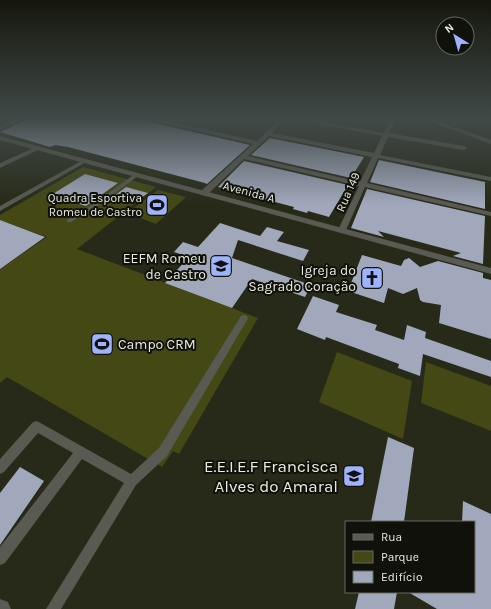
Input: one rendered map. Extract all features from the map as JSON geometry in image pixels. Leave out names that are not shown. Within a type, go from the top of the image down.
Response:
[{"type":"street","points":[[204,193],[254,147]]},
{"type":"street","points":[[334,147],[491,179]]},
{"type":"street","name":"Rua 149","points":[[342,230],[380,147]]},
{"type":"street","points":[[0,166],[38,148]]},
{"type":"street","name":"Avenida A","points":[[38,148],[491,271]]},
{"type":"street","points":[[244,157],[491,214]]},
{"type":"street","points":[[0,209],[85,161]]},
{"type":"lane","points":[[69,221],[97,204],[136,175]]},
{"type":"lane","points":[[53,609],[132,481],[163,452],[244,318]]},
{"type":"lane","points":[[0,468],[38,426],[132,481]]},
{"type":"lane","points":[[0,558],[81,451]]},
{"type":"green space","name":"Campo CRM","points":[[83,167],[156,187],[77,249],[258,318],[179,454],[173,451],[162,467],[7,377],[0,383],[0,269],[47,237],[0,220],[0,215]],"holes":[[[85,174],[118,183],[86,206],[51,195]],[[134,189],[147,193],[135,202],[121,198]]]},
{"type":"green space","name":"Quadra Esportiva Romeu de Castro","points":[[158,190],[186,197],[156,224],[127,213]]},
{"type":"green space","points":[[337,352],[412,381],[403,439],[319,402]]},
{"type":"green space","points":[[426,362],[491,386],[491,431],[421,403]]},
{"type":"building","points":[[70,147],[247,147],[207,184]]},
{"type":"building","points":[[259,147],[317,147],[364,157],[351,178],[251,155]]},
{"type":"building","points":[[379,160],[485,182],[485,209],[370,182]]},
{"type":"building","points":[[244,161],[348,185],[329,217],[308,211],[307,213],[293,209],[294,207],[218,187]]},
{"type":"building","points":[[85,174],[118,183],[86,206],[51,195]]},
{"type":"building","points":[[126,187],[148,193],[135,202],[114,196]]},
{"type":"building","points":[[367,189],[485,216],[483,264],[453,256],[461,253],[378,231],[384,237],[351,228]]},
{"type":"building","points":[[0,220],[45,237],[0,269]]},
{"type":"building","points":[[220,223],[260,236],[267,227],[284,232],[277,241],[309,250],[303,261],[238,240],[232,258],[311,285],[305,297],[252,279],[232,308],[165,283],[189,257],[174,252],[183,242],[198,247]]},
{"type":"building","points":[[362,255],[401,266],[404,260],[409,258],[420,267],[438,261],[483,273],[483,278],[491,280],[491,339],[439,323],[441,305],[423,302],[420,300],[417,288],[403,294],[388,288],[384,303],[348,291]]},
{"type":"building","points":[[313,296],[339,305],[336,312],[377,325],[375,330],[404,340],[407,325],[426,332],[425,338],[491,361],[491,377],[423,354],[420,376],[398,368],[399,364],[326,337],[325,340],[297,329]]},
{"type":"building","points":[[388,437],[414,448],[404,521],[371,521]]},
{"type":"building","points":[[20,467],[44,481],[0,545],[0,493]]},
{"type":"building","points":[[463,501],[491,514],[491,609],[437,609],[410,593],[475,593],[475,521],[462,521]]},
{"type":"building","points":[[359,593],[397,593],[394,609],[355,609]]},
{"type":"place","name":"Quadra Esportiva Romeu de Castro","points":[[157,205]]},
{"type":"place","name":"EEFM Romeu de Castro","points":[[221,266]]},
{"type":"place","name":"Igreja do Sagrado Coração","points":[[372,278]]},
{"type":"place","name":"Campo CRM","points":[[102,344]]},
{"type":"place","name":"E.E.I.E.F Francisca Alves do Amaral","points":[[354,476]]}]
